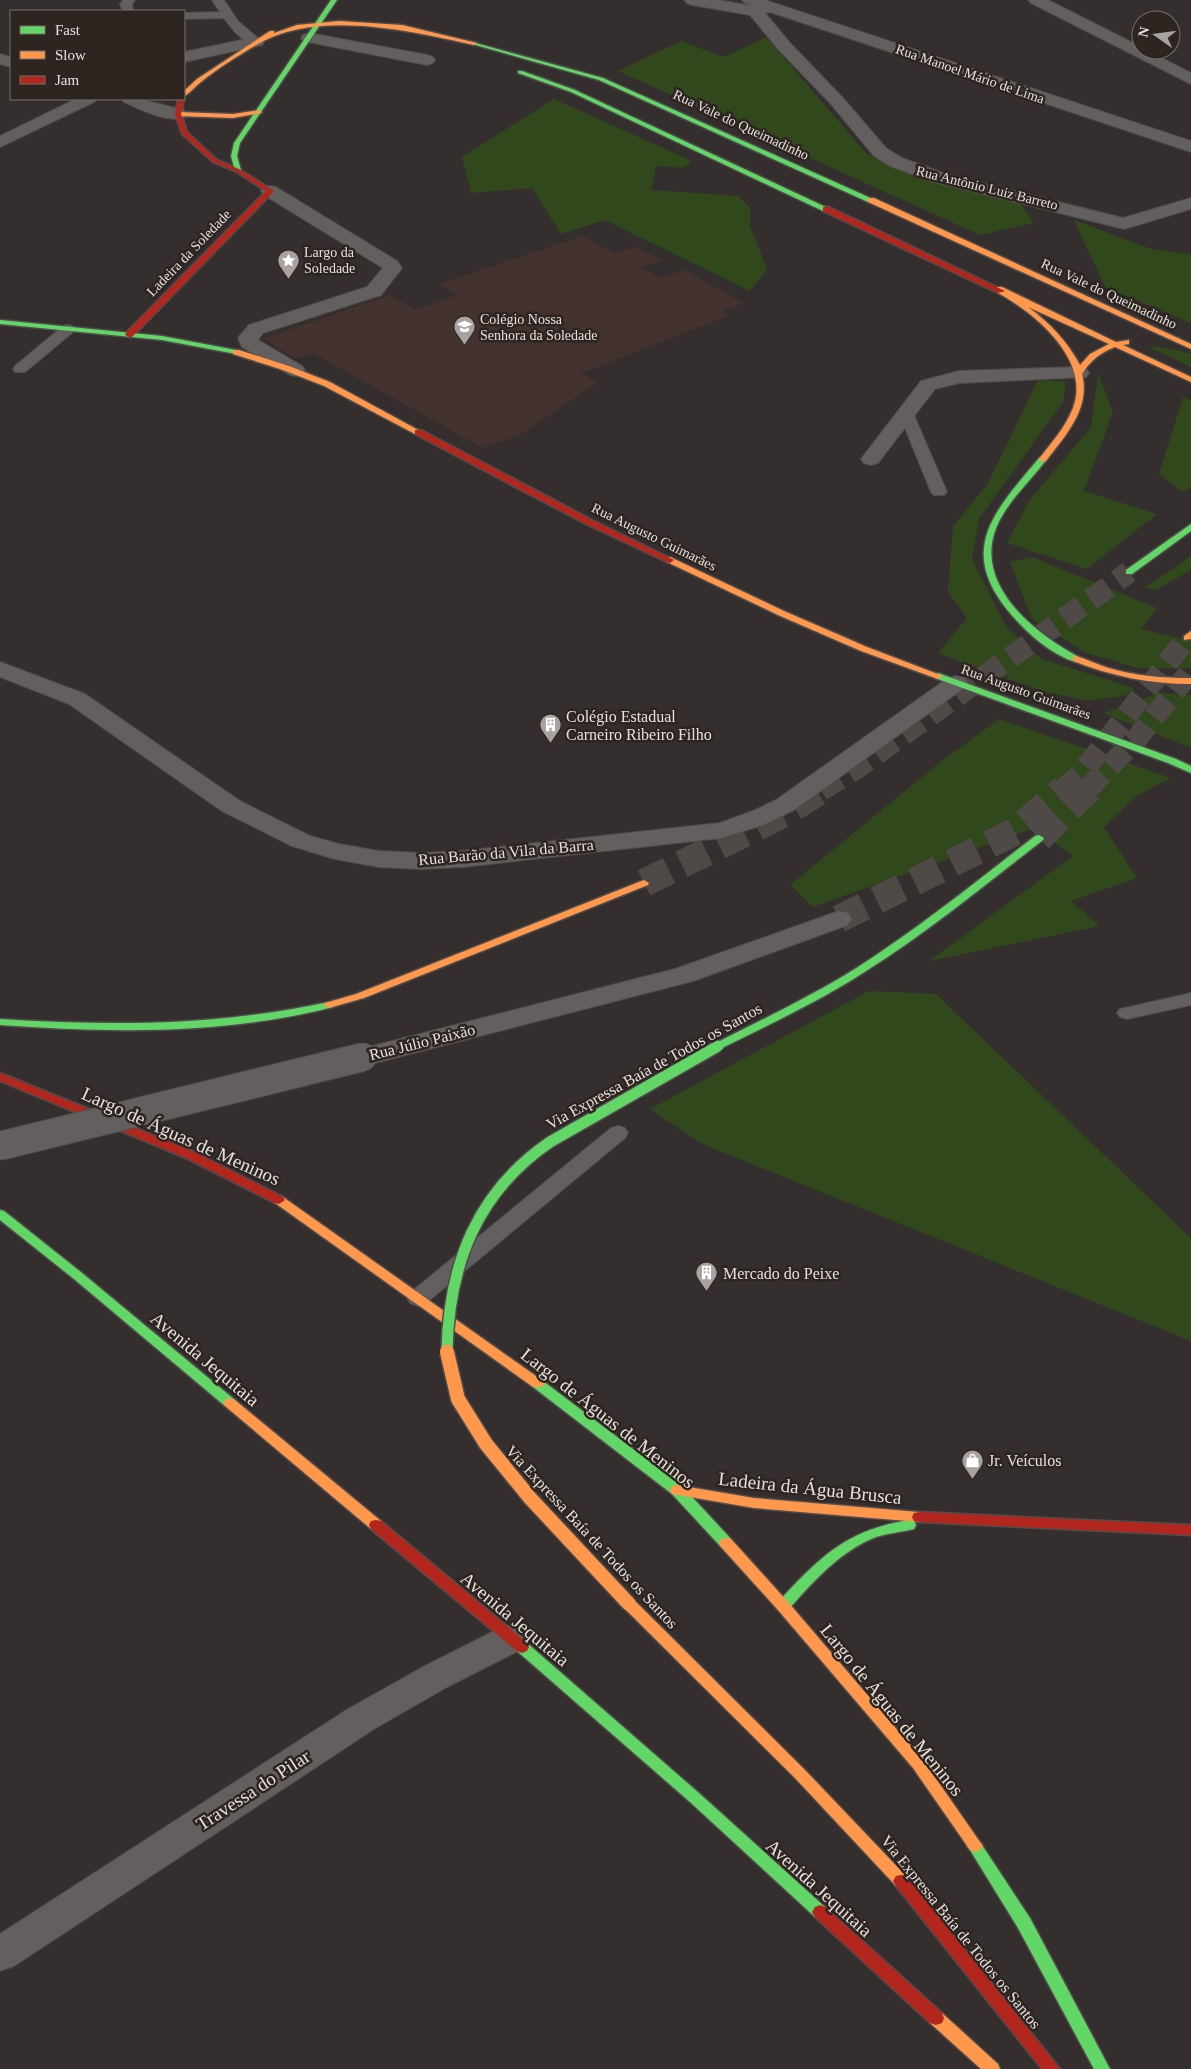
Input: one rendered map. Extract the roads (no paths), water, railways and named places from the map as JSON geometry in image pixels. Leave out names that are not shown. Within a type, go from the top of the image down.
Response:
[{"type":"main road","points":[[237,170],[233,150],[259,112],[295,45],[317,24],[334,0]]},
{"type":"main road","points":[[348,6],[402,27]]},
{"type":"main road","points":[[185,93],[199,80],[256,42],[305,13]]},
{"type":"main road","name":"Rua Vale do Queimadinho","points":[[256,42],[282,31],[317,24],[339,23],[402,27],[528,57],[601,79],[728,135],[1190,347]]},
{"type":"main road","points":[[256,42],[295,45],[321,35],[348,33],[396,39]]},
{"type":"main road","points":[[513,70],[573,91],[1191,380]]},
{"type":"main road","points":[[259,112],[233,116],[180,106],[184,133],[215,161],[237,170],[270,191]]},
{"type":"main road","name":"Ladeira da Soledade","points":[[129,335],[270,191]]},
{"type":"main road","points":[[999,289],[1053,330],[1069,350],[1079,373],[1080,396],[1073,415],[1060,438],[1006,505],[992,532],[987,547],[992,575],[1004,603],[1024,626],[1050,646],[1072,658],[1123,675],[1165,681],[1191,680]]},
{"type":"main road","name":"Rua Augusto Guimarães","points":[[0,322],[129,335],[215,347],[295,370],[327,384],[589,522],[710,581],[864,649],[1172,761]]},
{"type":"main road","points":[[1079,373],[1085,360],[1092,354],[1116,345],[1136,342]]},
{"type":"main road","points":[[1152,342],[1190,347]]},
{"type":"main road","points":[[1129,572],[1191,527]]},
{"type":"main road","points":[[1172,761],[1191,766]]},
{"type":"main road","points":[[1172,761],[1191,770]]},
{"type":"main road","name":"Via Expressa Baía de Todos os Santos","points":[[1039,838],[957,903],[880,957],[799,1004],[718,1046],[562,1134],[520,1165],[490,1199],[465,1242],[452,1286],[446,1321],[448,1358],[458,1400],[486,1444],[530,1498],[629,1604],[800,1774],[895,1873],[1052,2069]]},
{"type":"main road","points":[[0,1022],[100,1028],[160,1028],[233,1023],[315,1008],[360,996],[644,883]]},
{"type":"main road","name":"Largo de Águas de Meninos","points":[[0,1076],[190,1156],[278,1199],[517,1368],[677,1490],[783,1606],[918,1764],[989,1866],[1024,1923],[1102,2069]]},
{"type":"main road","name":"Avenida Jequitaia","points":[[0,1214],[78,1276],[512,1638],[695,1798],[992,2069]]},
{"type":"main road","name":"Ladeira da Água Brusca","points":[[677,1490],[754,1503],[940,1519],[1191,1530]]},
{"type":"main road","name":"Ladeira da Água Brusca","points":[[783,1606],[816,1571],[845,1548],[878,1530],[940,1519]]},
{"type":"street","name":"Rua Manoel Mário de Lima","points":[[692,0],[758,6],[1191,147]]},
{"type":"street","points":[[758,6],[797,0]]},
{"type":"street","points":[[1036,0],[1191,79]]},
{"type":"street","name":"Rua Antônio Luiz Barreto","points":[[758,6],[784,46],[836,100],[880,152],[902,165],[940,178],[1124,224],[1191,203]]},
{"type":"street","points":[[185,46],[256,42]]},
{"type":"street","points":[[185,57],[256,42]]},
{"type":"street","points":[[295,45],[427,60]]},
{"type":"street","points":[[0,142],[86,100]]},
{"type":"street","points":[[133,100],[154,108],[180,106]]},
{"type":"street","points":[[270,191],[391,265],[392,268],[374,291],[251,332],[248,338],[250,343],[295,370]]},
{"type":"street","points":[[870,459],[928,385],[959,377],[1079,373]]},
{"type":"street","name":"Rua Barão da Vila da Barra","points":[[0,669],[77,699],[231,806],[302,841],[335,851],[379,859],[421,861],[462,859],[705,832],[748,823],[762,818],[785,805],[956,683]]},
{"type":"street","name":"Rua Júlio Paixão","points":[[0,1146],[363,1057],[684,975],[839,919]]},
{"type":"street","name":"Travessa do Pilar","points":[[0,1954],[361,1719],[435,1677],[512,1638]]},
{"type":"lane","points":[[218,0],[226,15],[239,31],[256,42]]},
{"type":"lane","points":[[185,16],[226,15]]},
{"type":"lane","points":[[20,369],[68,329]]},
{"type":"lane","points":[[906,413],[938,492]]},
{"type":"lane","points":[[1127,1013],[1191,999]]},
{"type":"lane","points":[[418,1298],[618,1133]]},
{"type":"tunnel","points":[[821,790],[857,768],[1129,572]]},
{"type":"tunnel","points":[[1063,790],[1080,775],[1187,638]]},
{"type":"tunnel","points":[[1087,790],[1138,737],[1191,671]]},
{"type":"tunnel","points":[[644,883],[783,814],[823,789]]},
{"type":"tunnel","points":[[839,919],[1016,831],[1064,789]]},
{"type":"tunnel","points":[[1039,838],[1089,789]]},
{"type":"place","name":"Largo da Soledade","points":[[288,279]]},
{"type":"place","name":"Colégio Nossa Senhora da Soledade","points":[[464,346]]},
{"type":"place","name":"Colégio Estadual Carneiro Ribeiro Filho","points":[[550,744]]},
{"type":"place","name":"Mercado do Peixe","points":[[707,1292]]},
{"type":"place","name":"Jr. Veículos","points":[[972,1479]]}]
